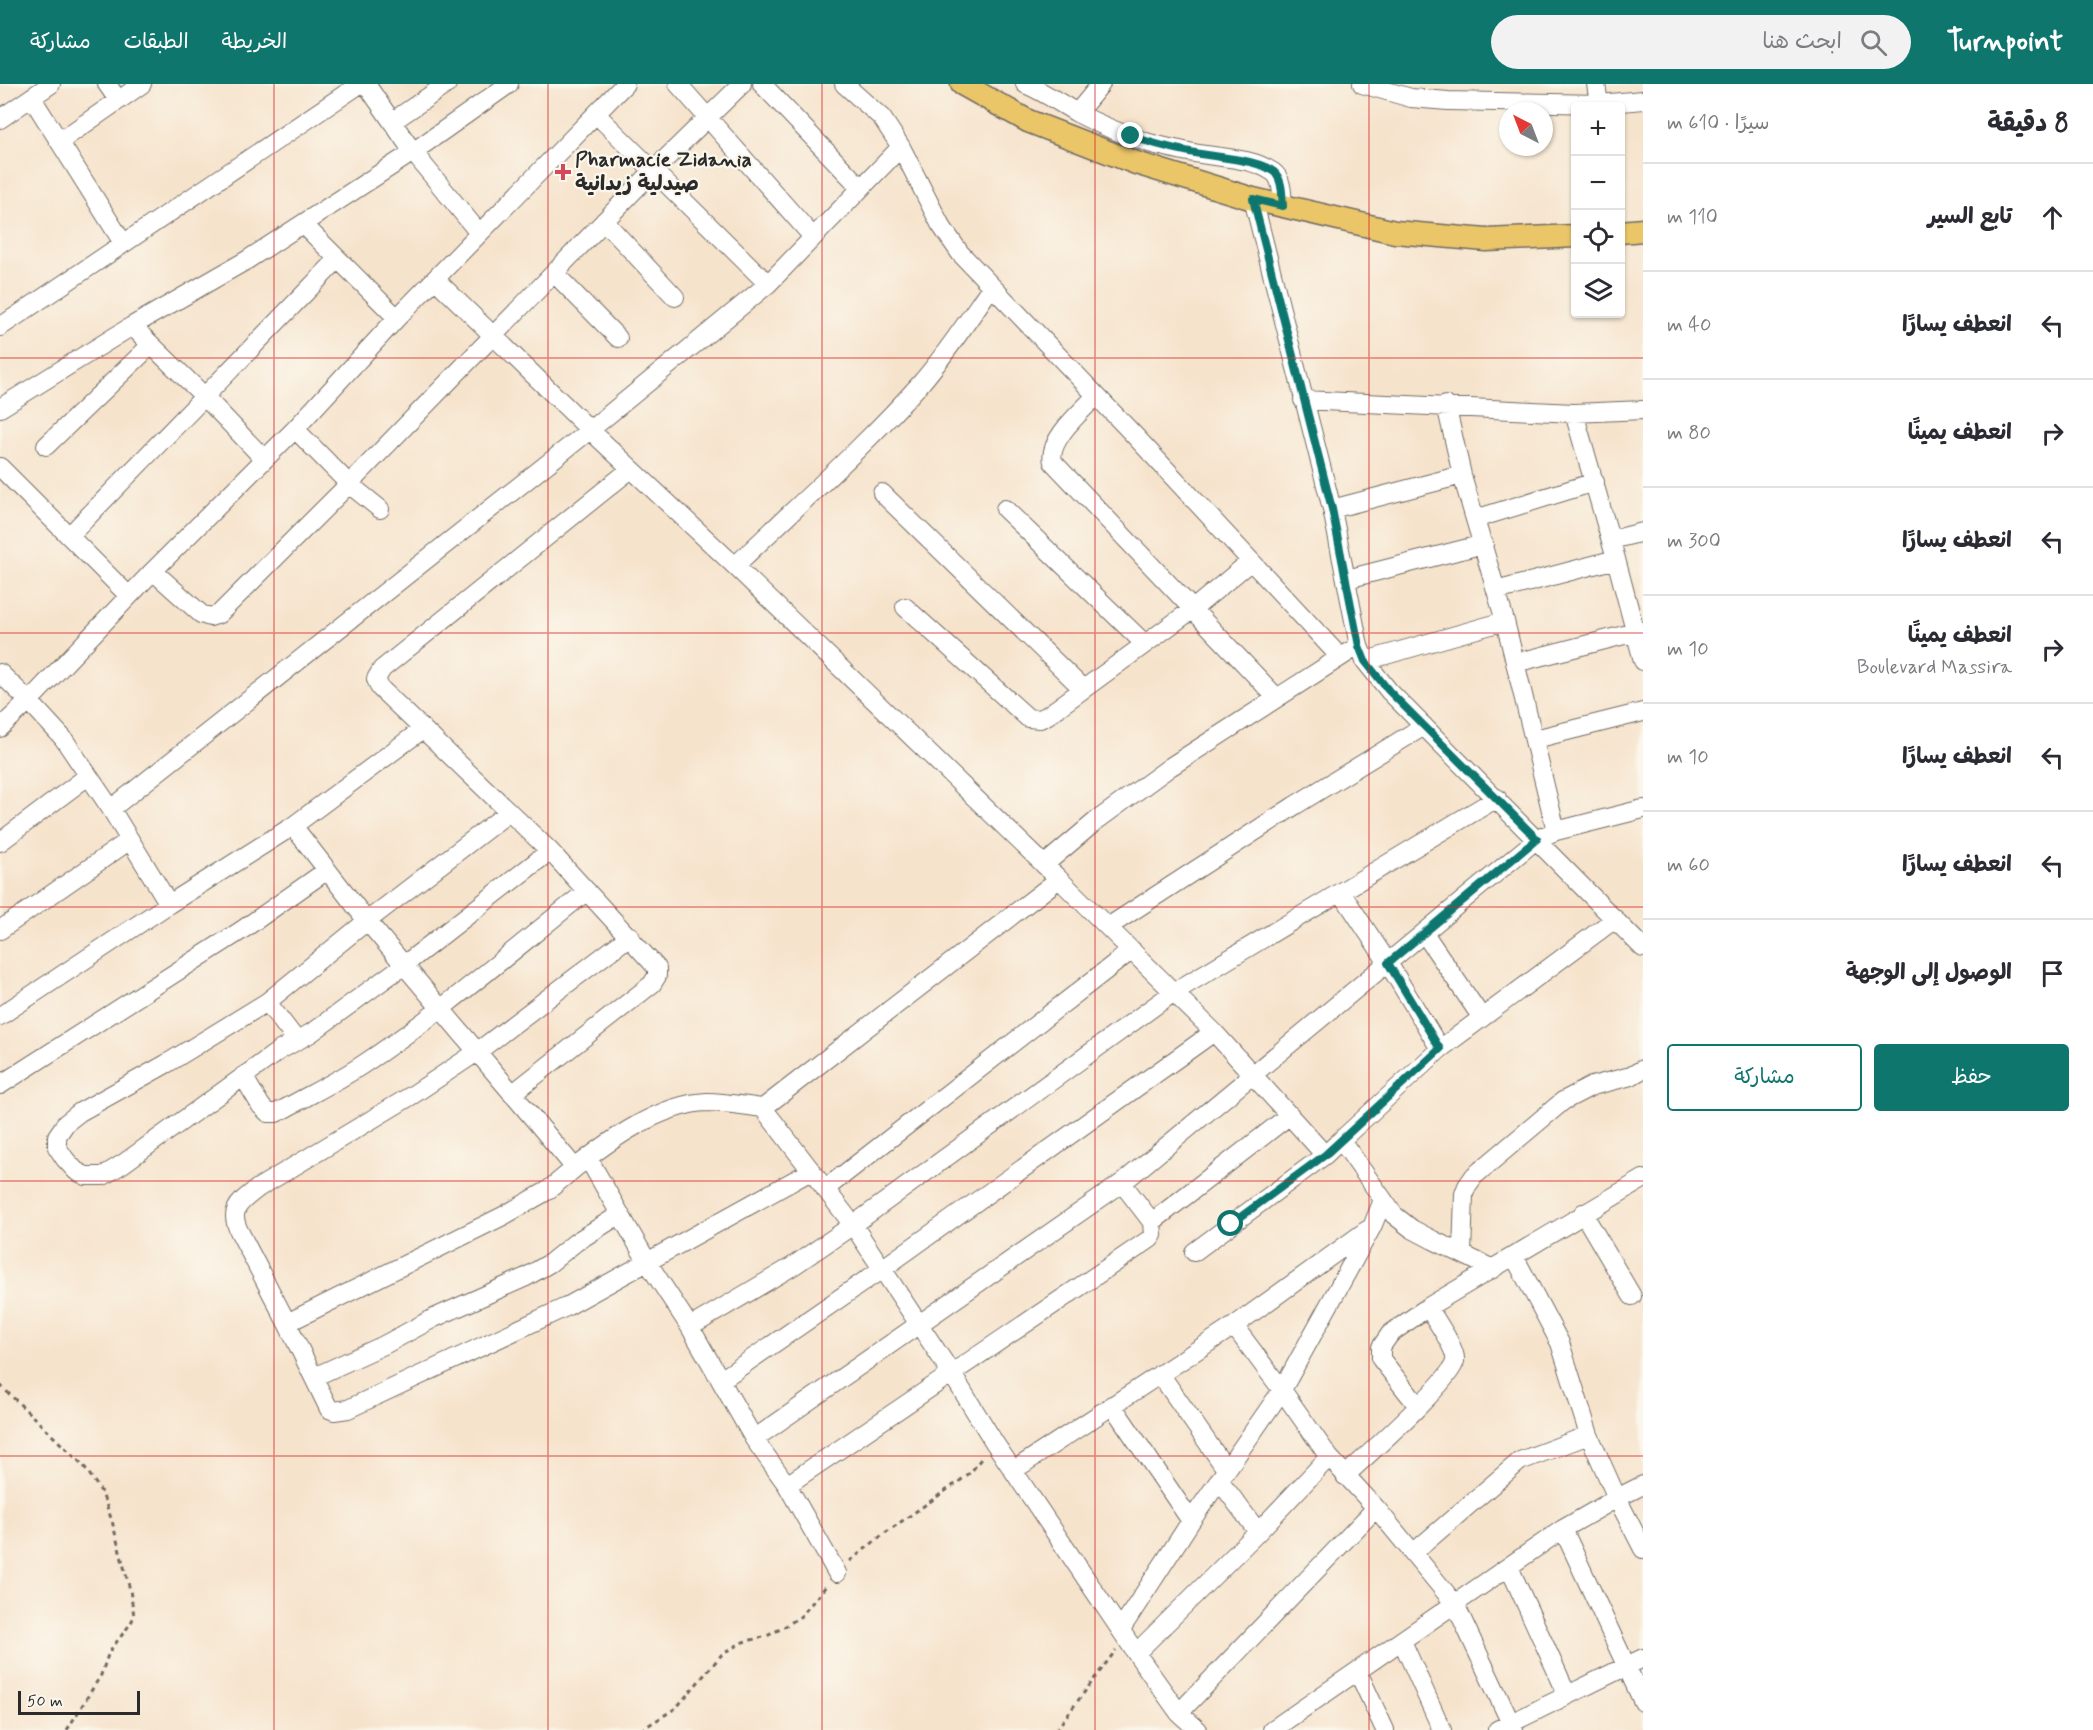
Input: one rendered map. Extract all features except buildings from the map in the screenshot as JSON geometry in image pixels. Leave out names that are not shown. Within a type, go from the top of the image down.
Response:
[{"type":"main road","points":[[962,84],[1028,121],[1136,163],[1253,199],[1395,232],[1486,240],[1571,236]]},
{"type":"main road","points":[[1625,232],[1643,230]]},
{"type":"street","points":[[0,120],[51,84]]},
{"type":"street","points":[[107,84],[118,100]]},
{"type":"street","points":[[60,141],[142,84]]},
{"type":"street","points":[[0,327],[360,84]]},
{"type":"street","points":[[366,84],[413,152],[479,233]]},
{"type":"street","points":[[393,121],[447,84]]},
{"type":"street","points":[[0,408],[132,326],[217,279],[413,152],[508,84]]},
{"type":"street","points":[[678,84],[813,237]]},
{"type":"street","points":[[153,571],[201,614],[210,617],[219,614],[349,484],[654,170],[742,84]]},
{"type":"street","points":[[762,84],[861,188]]},
{"type":"street","points":[[844,84],[882,118],[902,147],[940,224],[960,253],[1340,657]]},
{"type":"street","points":[[1025,84],[1048,88],[1077,112],[1149,142],[1192,153],[1238,160],[1268,169],[1277,175],[1281,184],[1283,206]]},
{"type":"street","points":[[1077,112],[1101,84]]},
{"type":"street","points":[[1596,84],[1599,102]]},
{"type":"street","points":[[0,728],[295,429],[397,318],[623,85]]},
{"type":"street","points":[[1373,85],[1411,98],[1571,103]]},
{"type":"street","points":[[32,98],[123,243]]},
{"type":"street","points":[[1621,102],[1643,100]]},
{"type":"street","points":[[596,114],[768,284]]},
{"type":"street","points":[[111,810],[590,430],[768,284],[902,147]]},
{"type":"street","points":[[1253,199],[1332,509],[1362,653],[1389,691],[1643,948]]},
{"type":"street","points":[[604,221],[675,297]]},
{"type":"street","points":[[303,224],[397,318]]},
{"type":"street","points":[[70,535],[338,260]]},
{"type":"street","points":[[554,273],[618,338]]},
{"type":"street","points":[[435,279],[1108,927],[1214,1032],[1325,1155]]},
{"type":"street","points":[[735,566],[922,381],[960,333],[991,287]]},
{"type":"street","points":[[132,326],[264,459]]},
{"type":"street","points":[[46,446],[151,345]]},
{"type":"street","points":[[1096,396],[1058,438],[1051,456],[1053,462],[1277,698]]},
{"type":"street","points":[[1303,399],[1574,413],[1643,410]]},
{"type":"street","points":[[1446,405],[1462,475],[1505,621],[1556,831]]},
{"type":"street","points":[[1574,413],[1643,661]]},
{"type":"street","points":[[295,429],[349,484],[380,509]]},
{"type":"street","points":[[0,467],[129,596]]},
{"type":"street","points":[[512,1094],[652,984],[657,976],[657,968],[550,851],[380,688],[376,679],[382,669],[631,469]]},
{"type":"street","points":[[1332,509],[1462,475]]},
{"type":"street","points":[[1475,519],[1595,483]]},
{"type":"street","points":[[882,494],[1083,689]]},
{"type":"street","points":[[1005,509],[1145,644]]},
{"type":"street","points":[[1611,540],[1643,532]]},
{"type":"street","points":[[1347,579],[1484,544]]},
{"type":"street","points":[[1496,591],[1616,559]]},
{"type":"street","points":[[905,607],[1028,718],[1040,719],[1193,609],[1251,561]]},
{"type":"street","points":[[1044,865],[1096,821],[1170,767],[1340,657],[1505,621]]},
{"type":"street","points":[[1515,663],[1636,632]]},
{"type":"street","points":[[0,673],[63,738],[169,904]]},
{"type":"street","points":[[1535,738],[1643,712]]},
{"type":"street","points":[[1108,927],[1294,806],[1424,726]]},
{"type":"street","points":[[0,1017],[169,904],[292,826],[423,729]]},
{"type":"street","points":[[0,842],[88,776]]},
{"type":"street","points":[[690,1326],[793,1266],[853,1225],[1174,992],[1497,798]]},
{"type":"street","points":[[754,1439],[1122,1183],[1537,839],[1556,831],[1643,809]]},
{"type":"street","points":[[509,812],[367,921],[267,1002],[175,1059],[80,1112],[66,1123],[57,1136],[57,1147],[65,1159],[76,1171],[86,1176],[103,1176],[156,1141],[243,1076],[311,1033],[550,851]]},
{"type":"street","points":[[292,826],[367,921],[512,1094],[581,1163],[619,1215],[690,1326],[754,1439],[787,1485],[837,1573]]},
{"type":"street","points":[[0,930],[130,840]]},
{"type":"street","points":[[0,1085],[242,930],[326,871]]},
{"type":"street","points":[[287,1323],[503,1216],[547,1191],[581,1163],[635,1127],[666,1111],[706,1102],[763,1108],[1059,879]]},
{"type":"street","points":[[243,1076],[261,1106],[268,1113],[276,1113],[360,1066],[441,1009],[587,891]]},
{"type":"street","points":[[1341,892],[1388,963],[1440,1049]]},
{"type":"street","points":[[1194,1252],[1325,1155],[1440,1049],[1616,919]]},
{"type":"street","points":[[1425,933],[1482,1018]]},
{"type":"street","points":[[630,936],[477,1052],[414,1094],[258,1188],[234,1211],[234,1222],[329,1410],[348,1409],[566,1307],[811,1171]]},
{"type":"street","points":[[825,1189],[1132,951]]},
{"type":"street","points":[[267,1002],[297,1041]]},
{"type":"street","points":[[721,1380],[882,1269],[1214,1032]]},
{"type":"street","points":[[1462,1254],[1464,1194],[1474,1176],[1563,1101],[1592,1086],[1631,1076],[1643,1069]]},
{"type":"street","points":[[763,1108],[853,1225],[952,1374],[994,1442],[1136,1653],[1179,1713],[1198,1730]]},
{"type":"street","points":[[1152,1222],[1290,1115]]},
{"type":"street","points":[[1341,1140],[1394,1215],[1412,1229],[1494,1269]]},
{"type":"street","points":[[1418,1406],[1382,1359],[1381,1347],[1390,1334],[1428,1307],[1643,1179]]},
{"type":"street","points":[[787,1485],[1150,1239],[1153,1235],[1152,1222],[1122,1183]]},
{"type":"street","points":[[1123,1633],[1191,1521],[1282,1390],[1372,1227],[1383,1200]]},
{"type":"street","points":[[1583,1214],[1632,1296]]},
{"type":"street","points":[[314,1377],[526,1276],[550,1263],[576,1242],[619,1215]]},
{"type":"street","points":[[1014,1470],[1234,1326],[1372,1227]]},
{"type":"street","points":[[1514,1256],[1560,1343],[1589,1435],[1643,1549]]},
{"type":"street","points":[[1346,1476],[1418,1406],[1449,1372],[1455,1361],[1453,1350],[1428,1307]]},
{"type":"street","points":[[1234,1326],[1329,1457],[1376,1508],[1455,1604],[1507,1728],[1567,1694],[1643,1658]]},
{"type":"street","points":[[1160,1374],[1258,1532]]},
{"type":"street","points":[[1112,1405],[1191,1521]]},
{"type":"street","points":[[1413,1553],[1520,1461],[1589,1435]]},
{"type":"street","points":[[1136,1653],[1258,1532],[1329,1457]]},
{"type":"street","points":[[1272,1730],[1563,1529],[1643,1485]]},
{"type":"street","points":[[1179,1713],[1376,1508]]},
{"type":"street","points":[[1563,1529],[1643,1702]]},
{"type":"street","points":[[1509,1567],[1567,1694]]},
{"type":"street","points":[[1402,1641],[1442,1730]]},
{"type":"street","points":[[1358,1672],[1385,1730]]},
{"type":"path","points":[[0,1385],[84,1466],[102,1493],[112,1521],[130,1590],[134,1616],[131,1623],[109,1652],[101,1675],[67,1730]]},
{"type":"path","points":[[641,1730],[676,1708],[723,1653],[743,1642],[767,1636],[801,1616],[837,1573],[885,1533],[971,1472],[994,1442]]},
{"type":"path","points":[[1056,1730],[1123,1633]]},
{"type":"place","name":"Pharmacie Zidania صيدلية زيدانية","points":[[563,172]]},
{"type":"route","points":[[1131,136],[1192,153],[1238,160],[1268,169],[1277,175],[1281,184],[1283,206],[1253,199],[1332,509],[1359,646],[1365,661],[1389,691],[1537,839],[1388,963],[1440,1049],[1325,1155],[1231,1224]]}]
